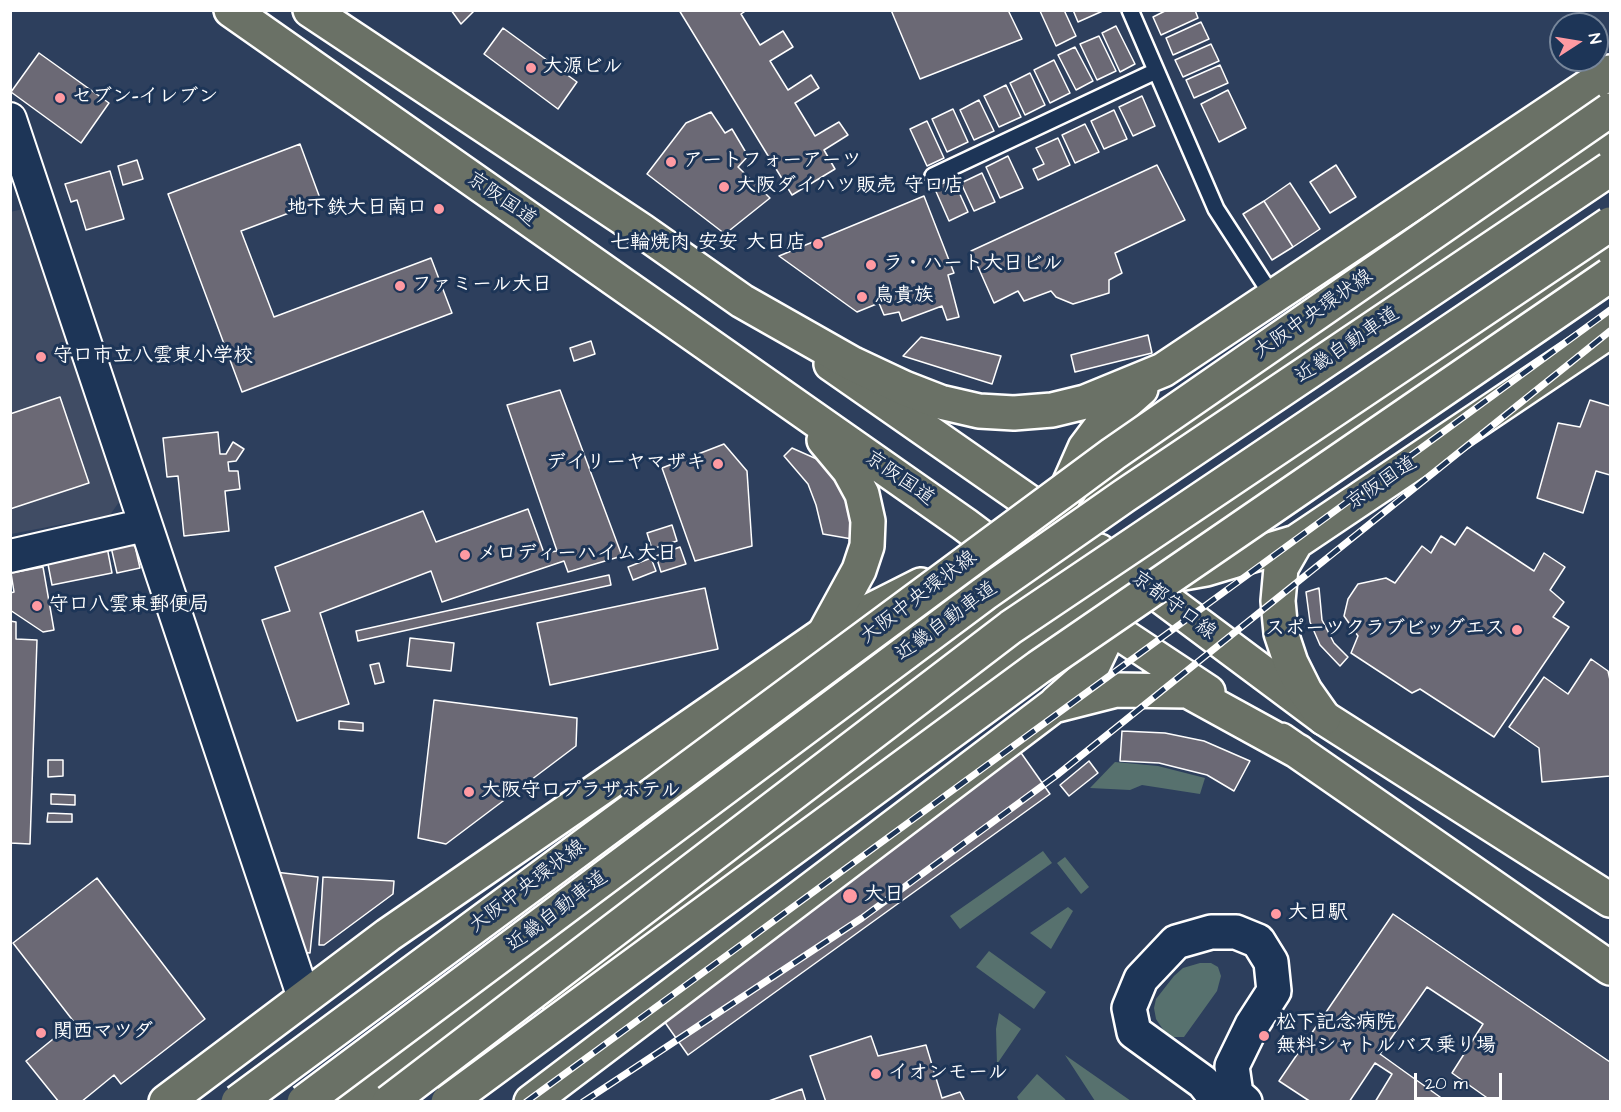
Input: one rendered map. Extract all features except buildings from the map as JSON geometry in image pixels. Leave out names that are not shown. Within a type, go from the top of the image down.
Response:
[{"type":"main road","name":"京阪国道","points":[[231,10],[1006,556],[1079,566],[1206,569],[1296,542],[1611,331]]},
{"type":"main road","points":[[310,10],[641,230],[742,302],[853,364],[904,388],[940,402],[979,411],[1014,413],[1052,410],[1085,402],[1163,370]]},
{"type":"main road","points":[[1611,72],[1163,370],[1106,420],[1085,448],[1070,476],[1079,566],[1110,627],[1299,752],[1611,968]]},
{"type":"main road","name":"大阪中央環状線","points":[[238,1101],[1113,454],[1611,110]]},
{"type":"main road","points":[[412,1101],[1064,616],[1079,566],[1124,470],[1611,146]]},
{"type":"main road","name":"近畿自動車道","points":[[304,1101],[984,594],[1134,489],[1611,170]]},
{"type":"main road","name":"近畿自動車道","points":[[389,1101],[1011,627],[1611,224]]},
{"type":"main road","points":[[351,1101],[1079,566],[1174,540],[1611,244]]},
{"type":"main road","points":[[448,1101],[1040,667],[1611,275]]},
{"type":"main road","name":"京都守口線","points":[[742,302],[1079,566],[1611,900]]},
{"type":"main road","points":[[779,396],[833,448],[849,470],[862,494],[868,520],[867,546],[859,570],[824,634]]},
{"type":"main road","points":[[1296,542],[1281,568],[1278,601],[1281,633],[1291,663],[1305,692],[1324,718]]},
{"type":"main road","points":[[166,1101],[388,935],[824,634],[937,576],[1006,556]]},
{"type":"main road","points":[[531,1101],[1053,706],[1089,674],[1110,627]]},
{"type":"main road","points":[[1053,706],[1116,690],[1188,692],[1299,752]]},
{"type":"street","points":[[10,119],[304,998]]},
{"type":"street","points":[[10,556],[145,525]]},
{"type":"street","points":[[1219,1101],[1203,1082],[1134,1032],[1129,1008],[1141,979],[1176,942],[1211,932],[1236,932],[1258,941],[1271,962],[1274,991],[1252,1025],[1232,1066],[1236,1094],[1245,1101]]},
{"type":"lane","points":[[1130,10],[1216,209],[1273,297]]},
{"type":"lane","points":[[933,176],[1156,71]]},
{"type":"shaded area","name":"守口市立八雲東小学校","points":[[23,209],[119,502],[110,515],[11,534],[10,212]]},
{"type":"green space","points":[[1115,762],[1158,766],[1205,778],[1200,794],[1142,785],[1130,790],[1090,788]]},
{"type":"green space","points":[[1043,851],[1052,863],[960,929],[950,916]]},
{"type":"green space","points":[[1065,857],[1089,887],[1081,894],[1057,863]]},
{"type":"green space","points":[[1068,907],[1073,911],[1051,949],[1030,933]]},
{"type":"green space","points":[[989,951],[1046,992],[1034,1009],[976,967]]},
{"type":"green space","points":[[1200,963],[1211,963],[1218,967],[1221,976],[1217,991],[1184,1037],[1168,1037],[1156,1019],[1154,1008],[1156,999],[1183,968]]},
{"type":"green space","points":[[999,1013],[1021,1029],[997,1064],[996,1029]]},
{"type":"green space","points":[[1065,1055],[1131,1101],[1095,1101]]},
{"type":"green space","points":[[1037,1074],[1066,1101],[1019,1101],[1017,1097]]},
{"type":"railway","points":[[526,1102],[1610,310]]},
{"type":"railway","points":[[583,1102],[862,918],[1057,775],[1610,331]]},
{"type":"place","name":"大源ビル","points":[[531,68]]},
{"type":"place","name":"セブン-イレブン","points":[[60,98]]},
{"type":"place","name":"アートフォーアーツ","points":[[671,162]]},
{"type":"place","name":"大阪ダイハツ販売 守口店","points":[[724,187]]},
{"type":"place","name":"地下鉄大日南口","points":[[439,209]]},
{"type":"place","name":"七輪焼肉 安安 大日店","points":[[818,244]]},
{"type":"place","name":"ラ・ハート大日ビル","points":[[871,265]]},
{"type":"place","name":"ファミール大日","points":[[400,286]]},
{"type":"place","name":"鳥貴族","points":[[862,297]]},
{"type":"place","name":"守口市立八雲東小学校","points":[[41,357]]},
{"type":"place","name":"デイリーヤマザキ","points":[[718,464]]},
{"type":"place","name":"メロディーハイム大日","points":[[465,555]]},
{"type":"place","name":"守口八雲東郵便局","points":[[37,606]]},
{"type":"place","name":"スポーツクラブビッグエス","points":[[1517,630]]},
{"type":"place","name":"大阪守口プラザホテル","points":[[469,792]]},
{"type":"place","name":"大日","points":[[850,896]]},
{"type":"place","name":"大日駅","points":[[1276,914]]},
{"type":"place","name":"関西マツダ","points":[[41,1033]]},
{"type":"place","name":"松下記念病院 無料シャトルバス乗り場","points":[[1264,1036]]},
{"type":"place","name":"イオンモール","points":[[876,1074]]}]
